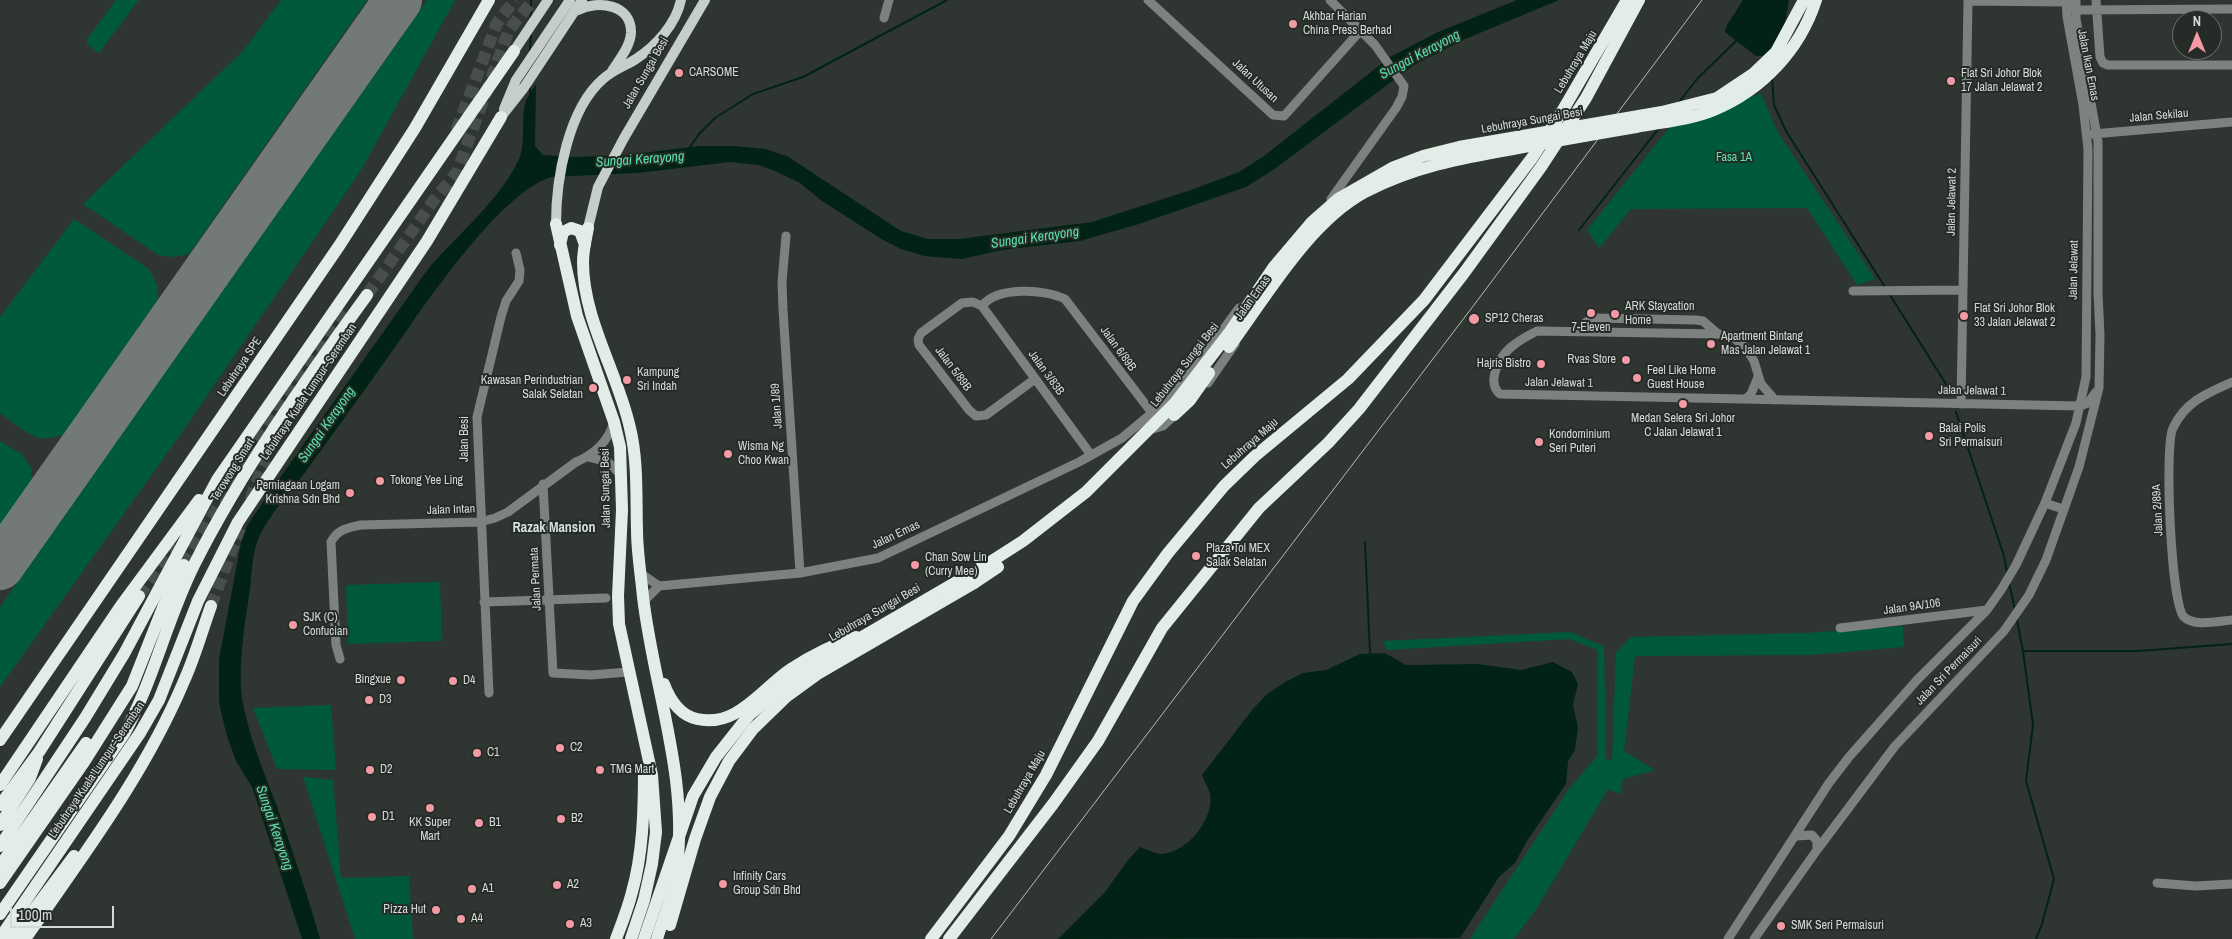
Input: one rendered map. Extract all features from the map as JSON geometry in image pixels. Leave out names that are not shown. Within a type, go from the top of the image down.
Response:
[{"type":"highway","name":"Lebuhraya SPE","points":[[0,732],[334,244],[410,126],[483,0]]},
{"type":"highway","name":"Lebuhraya SPE","points":[[0,740],[344,238],[415,128],[489,0]]},
{"type":"highway","name":"Lebuhraya Maju","points":[[931,939],[1009,836],[1046,775],[1092,687],[1132,601],[1168,553],[1224,486],[1255,456],[1348,379],[1424,300],[1532,158],[1575,90],[1627,0]]},
{"type":"highway","name":"Lebuhraya Maju","points":[[949,939],[1053,804],[1098,741],[1162,628],[1259,508],[1328,443],[1359,409],[1469,266],[1541,168],[1586,98],[1639,0]]},
{"type":"highway","name":"Lebuhraya Sungai Besi","points":[[644,939],[693,796],[716,757],[750,714],[821,661],[1023,541],[1091,487],[1176,403],[1229,333],[1273,268],[1312,222],[1338,199],[1394,166],[1423,156],[1459,147],[1662,112],[1717,98],[1754,74],[1776,52],[1804,0]]},
{"type":"highway","name":"Lebuhraya Sungai Besi","points":[[665,939],[695,839],[710,797],[730,761],[753,729],[786,697],[819,673],[974,583],[1040,537],[1082,503],[1190,400],[1284,270],[1312,236],[1343,208],[1364,193],[1404,175],[1445,161],[1630,128],[1713,110],[1750,91],[1779,65],[1811,16],[1816,0]]},
{"type":"highway","name":"Lebuhraya Kuala Lumpur–Seremban","points":[[0,846],[86,718],[124,654],[217,480],[514,51]]},
{"type":"highway","name":"Lebuhraya Kuala Lumpur–Seremban","points":[[0,938],[140,733],[159,700],[198,601],[238,522],[427,241],[501,117]]},
{"type":"highway","name":"Jalan Sungai Besi","points":[[556,224],[577,316],[614,422],[620,448],[622,510],[618,596],[619,624],[652,775],[656,832],[652,864],[644,900],[631,939]]},
{"type":"highway","points":[[560,246],[563,232],[571,228],[576,228],[580,231],[585,245]]},
{"type":"highway","name":"Jalan Sungai Besi","points":[[588,228],[583,260],[586,293],[626,409],[631,431],[637,492],[640,573],[654,656]]},
{"type":"highway","name":"Terowong Smart","points":[[0,914],[124,734],[138,708],[194,564],[225,509],[281,420],[367,294]]},
{"type":"highway","points":[[265,460],[281,420]]},
{"type":"highway","points":[[0,785],[120,607],[190,510],[217,480]]},
{"type":"highway","points":[[0,883],[132,686],[184,565]]},
{"type":"highway","points":[[0,804],[39,752],[139,596]]},
{"type":"highway","points":[[25,939],[117,804],[145,757],[181,689],[211,606]]},
{"type":"highway","points":[[654,656],[670,699],[680,710],[691,718],[714,721],[726,719],[739,712],[792,668],[832,646],[876,630]]},
{"type":"highway","points":[[0,866],[100,722],[148,646]]},
{"type":"highway","points":[[654,656],[675,773],[679,844],[676,876],[656,939]]},
{"type":"highway","name":"Terowong Smart","points":[[0,898],[36,848],[150,675]]},
{"type":"highway","points":[[616,939],[633,890],[643,823],[644,735]]},
{"type":"highway","points":[[0,825],[30,778],[39,752]]},
{"type":"highway","points":[[12,939],[58,875],[117,804]]},
{"type":"main road","points":[[501,117],[516,80],[570,0]]},
{"type":"main road","name":"Lebuhraya Kuala Lumpur–Seremban","points":[[501,117],[514,102],[582,0]]},
{"type":"main road","points":[[612,71],[637,58],[655,44],[672,22],[681,0]]},
{"type":"main road","name":"Jalan Sungai Besi","points":[[588,228],[598,187],[624,138],[705,0]]},
{"type":"main road","points":[[514,51],[547,2]]},
{"type":"main road","points":[[575,12],[586,4],[604,2],[616,7],[628,20],[631,35],[628,44],[612,71]]},
{"type":"main road","name":"Jalan Sungai Besi","points":[[556,224],[558,190],[569,138],[591,92],[612,71]]},
{"type":"street","points":[[884,18],[888,0]]},
{"type":"street","name":"Jalan Utusan","points":[[1148,0],[1273,115],[1284,116],[1361,30]]},
{"type":"street","points":[[1330,0],[1361,30]]},
{"type":"street","points":[[1968,0],[2066,1],[2076,10],[2232,8]]},
{"type":"street","name":"Jalan Jelawat 2","points":[[1961,404],[1968,0]]},
{"type":"street","name":"Jalan Ikan Emas","points":[[2076,0],[2076,10],[2097,133]]},
{"type":"street","points":[[2096,0],[2100,57],[2103,63],[2108,65],[2232,65]]},
{"type":"street","name":"Jalan Ikan Emas","points":[[2066,1],[2066,17],[2087,134]]},
{"type":"street","name":"Jalan Emas","points":[[659,586],[800,573],[878,558],[1091,455],[1122,438],[1152,413],[1195,368],[1257,283],[1340,189],[1396,108],[1402,97],[1404,86],[1375,44],[1361,30]]},
{"type":"street","name":"Jalan Sekilau","points":[[2087,134],[2232,122]]},
{"type":"street","name":"Jalan Jelawat","points":[[2097,133],[2099,388]]},
{"type":"street","name":"Jalan Jelawat","points":[[2080,406],[2086,377],[2087,134]]},
{"type":"street","name":"Jalan Emas","points":[[1122,438],[1163,426],[1208,384],[1271,293],[1329,216],[1340,189]]},
{"type":"street","name":"Jalan 1/89","points":[[786,236],[782,282],[783,310],[800,573]]},
{"type":"street","name":"Jalan Besi","points":[[489,693],[477,452],[478,407],[501,316],[506,301],[519,281],[520,270],[516,253]]},
{"type":"street","points":[[1853,291],[1906,289],[1963,290]]},
{"type":"street","name":"Jalan 6/89B","points":[[982,306],[987,299],[996,295],[1013,292],[1043,293],[1065,299],[1152,413]]},
{"type":"street","name":"Jalan 5/89B","points":[[982,306],[973,302],[962,303],[921,333],[918,339],[919,345],[969,410],[976,416],[986,415],[1035,378]]},
{"type":"street","name":"Jalan 3/83B","points":[[982,306],[1091,455]]},
{"type":"street","name":"Jalan Jelawat 1","points":[[1580,331],[1586,322],[1595,318],[1696,320],[1703,321],[1718,334]]},
{"type":"street","name":"Jalan Jelawat 1","points":[[1775,400],[1763,388],[1754,360],[1746,348],[1733,337],[1718,334],[1537,331],[1517,342],[1508,350],[1494,375],[1494,383],[1497,392],[1500,394],[1746,399],[1775,400],[1961,404],[2080,406]]},
{"type":"street","points":[[1746,399],[1751,394],[1758,376]]},
{"type":"street","name":"Jalan 2/89A","points":[[2232,382],[2183,409],[2172,430],[2168,466],[2173,565],[2178,609],[2184,618],[2195,622],[2232,620]]},
{"type":"street","points":[[2091,424],[2087,412],[2080,406],[2088,403],[2099,388]]},
{"type":"street","name":"Jalan Sri Permaisuri","points":[[1754,939],[1817,850],[1895,746],[2010,623],[2029,595],[2046,560],[2091,424],[2099,388]]},
{"type":"street","name":"Jalan Sri Permaisuri","points":[[1728,939],[1829,783],[1849,757],[1917,680],[1987,610],[2001,590],[2016,565],[2045,503],[2076,423],[2080,406]]},
{"type":"street","name":"Jalan Intan","points":[[340,659],[336,645],[331,542],[335,534],[344,528],[361,525],[480,522],[495,518],[508,512],[543,484],[576,462],[588,457],[604,444],[614,422]]},
{"type":"street","points":[[588,457],[608,462],[621,475]]},
{"type":"street","name":"Jalan Permata","points":[[543,484],[553,673],[591,676],[628,672]]},
{"type":"street","points":[[2045,503],[2063,509]]},
{"type":"street","points":[[640,573],[659,586],[644,601]]},
{"type":"street","points":[[484,602],[606,598]]},
{"type":"street","name":"Jalan 9A/106","points":[[1840,628],[1987,610]]},
{"type":"street","points":[[1796,836],[1812,835],[1817,841],[1817,850]]},
{"type":"street","points":[[2156,883],[2196,886],[2232,884]]},
{"type":"green space","points":[[116,0],[139,0],[99,53],[87,44],[87,39]]},
{"type":"green space","points":[[281,0],[367,0],[189,254],[172,257],[158,255],[83,204],[243,51]]},
{"type":"green space","points":[[427,0],[455,0],[360,172],[178,438],[0,687],[0,607]]},
{"type":"green space","name":"Fasa 1A","points":[[1761,93],[1777,131],[1875,279],[1857,285],[1807,208],[1631,209],[1599,248],[1587,230],[1669,128]]},
{"type":"green space","points":[[74,219],[149,269],[157,285],[158,299],[64,434],[45,438],[37,437],[23,430],[0,413],[0,317]]},
{"type":"green space","points":[[0,441],[23,455],[31,468],[32,483],[0,528]]},
{"type":"green space","points":[[440,582],[442,641],[348,644],[346,585]]},
{"type":"green space","points":[[1903,626],[1904,647],[1810,655],[1635,656],[1624,751],[1655,770],[1623,779],[1621,794],[1608,789],[1537,908],[1514,939],[1470,939],[1568,790],[1597,756],[1598,650],[1569,639],[1387,650],[1383,641],[1570,632],[1604,646],[1606,759],[1612,760],[1616,653],[1631,637],[1806,633]]},
{"type":"green space","points":[[331,705],[336,770],[277,769],[253,708]]},
{"type":"green space","points":[[303,777],[333,780],[341,878],[409,876],[413,939],[355,939]]},
{"type":"water","name":"Sungai Kerayong","points":[[1517,0],[1559,0],[1463,40],[1414,65],[1273,170],[1246,187],[1139,224],[1080,241],[1002,250],[962,259],[924,256],[901,249],[883,240],[822,201],[800,183],[759,165],[730,162],[638,173],[552,177],[534,185],[514,200],[494,219],[455,264],[309,467],[268,520],[256,546],[242,647],[242,698],[252,738],[294,854],[320,939],[302,939],[252,787],[236,761],[226,733],[219,702],[219,659],[241,543],[247,526],[272,489],[428,269],[489,204],[510,176],[521,154],[524,107],[529,94],[536,84],[535,146],[543,155],[574,157],[627,155],[699,146],[733,146],[765,149],[787,156],[901,231],[928,239],[959,239],[1092,222],[1191,190],[1239,172],[1264,156],[1390,57],[1438,32]]},
{"type":"water","points":[[1743,0],[1789,0],[1780,37],[1763,56],[1756,56],[1725,32],[1727,25]]},
{"type":"water","points":[[1385,653],[1406,665],[1478,664],[1521,670],[1553,662],[1572,672],[1578,684],[1573,705],[1578,728],[1575,750],[1568,761],[1566,784],[1527,841],[1515,863],[1499,877],[1460,938],[1058,939],[1105,892],[1140,847],[1160,854],[1172,852],[1181,847],[1198,832],[1204,823],[1210,803],[1210,793],[1202,775],[1266,695],[1303,673],[1326,670],[1360,654]]},
{"type":"waterway","points":[[531,0],[531,18]]},
{"type":"waterway","name":"Sungai Kerayong","points":[[688,150],[699,134],[715,118],[753,94],[803,77],[947,0]]},
{"type":"waterway","points":[[530,50],[531,35]]},
{"type":"waterway","points":[[1679,102],[1697,79],[1737,40]]},
{"type":"waterway","points":[[1772,78],[1774,105],[1786,131],[1885,287]]},
{"type":"waterway","points":[[530,85],[530,95]]},
{"type":"waterway","points":[[1579,230],[1659,128]]},
{"type":"waterway","points":[[1890,295],[1946,384]]},
{"type":"waterway","points":[[1956,412],[2004,556],[2007,573]]},
{"type":"waterway","points":[[1365,542],[1370,653]]},
{"type":"waterway","points":[[2009,583],[2015,610]]},
{"type":"waterway","points":[[2017,620],[2033,725],[2026,781],[2054,879],[2036,939]]},
{"type":"waterway","points":[[2023,651],[2138,651],[2232,644]]},
{"type":"runway","points":[[0,566],[398,0]]},
{"type":"tunnel","points":[[456,131],[497,23],[515,0]]},
{"type":"tunnel","points":[[367,295],[434,200],[457,172],[509,30],[533,0]]},
{"type":"tunnel","points":[[184,565],[257,440],[342,310]]},
{"type":"tunnel","points":[[250,500],[265,460]]},
{"type":"tunnel","points":[[211,606],[240,528]]},
{"type":"tunnel","points":[[139,596],[174,544]]},
{"type":"tram line","points":[[991,939],[1474,305],[1702,0]]},
{"type":"place","name":"Akhbar Harian China Press Berhad","points":[[1293,24]]},
{"type":"place","name":"CARSOME","points":[[679,73]]},
{"type":"place","name":"Flat Sri Johor Blok 17 Jalan Jelawat 2","points":[[1951,81]]},
{"type":"place","name":"7-Eleven","points":[[1591,313]]},
{"type":"place","name":"ARK Staycation Home","points":[[1615,314]]},
{"type":"place","name":"Flat Sri Johor Blok 33 Jalan Jelawat 2","points":[[1964,316]]},
{"type":"place","name":"SP12 Cheras","points":[[1474,319]]},
{"type":"place","name":"Apartment Bintang Mas Jalan Jelawat 1","points":[[1711,344]]},
{"type":"place","name":"Rvas Store","points":[[1626,360]]},
{"type":"place","name":"Hajris Bistro","points":[[1541,364]]},
{"type":"place","name":"Feel Like Home Guest House","points":[[1637,378]]},
{"type":"place","name":"Kampung Sri Indah","points":[[627,380]]},
{"type":"place","name":"Kawasan Perindustrian Salak Selatan","points":[[593,388]]},
{"type":"place","name":"Medan Selera Sri Johor C Jalan Jelawat 1","points":[[1683,404]]},
{"type":"place","name":"Balai Polis Sri Permaisuri","points":[[1929,436]]},
{"type":"place","name":"Kondominium Seri Puteri","points":[[1539,442]]},
{"type":"place","name":"Wisma Ng Choo Kwan","points":[[728,454]]},
{"type":"place","name":"Tokong Yee Ling","points":[[380,481]]},
{"type":"place","name":"Perniagaan Logam Krishna Sdn Bhd","points":[[350,493]]},
{"type":"place","name":"Plaza Tol MEX Salak Selatan","points":[[1196,556]]},
{"type":"place","name":"Chan Sow Lin (Curry Mee)","points":[[915,565]]},
{"type":"place","name":"SJK (C) Confucian","points":[[293,625]]},
{"type":"place","name":"Bingxue","points":[[401,680]]},
{"type":"place","name":"D4","points":[[453,681]]},
{"type":"place","name":"D3","points":[[369,700]]},
{"type":"place","name":"C2","points":[[560,748]]},
{"type":"place","name":"C1","points":[[477,753]]},
{"type":"place","name":"D2","points":[[370,770]]},
{"type":"place","name":"TMG Mart","points":[[600,770]]},
{"type":"place","name":"KK Super Mart","points":[[430,808]]},
{"type":"place","name":"D1","points":[[372,817]]},
{"type":"place","name":"B2","points":[[561,819]]},
{"type":"place","name":"B1","points":[[479,823]]},
{"type":"place","name":"Infinity Cars Group Sdn Bhd","points":[[723,884]]},
{"type":"place","name":"A2","points":[[557,885]]},
{"type":"place","name":"A1","points":[[472,889]]},
{"type":"place","name":"Pizza Hut","points":[[436,910]]},
{"type":"place","name":"A4","points":[[461,919]]},
{"type":"place","name":"A3","points":[[570,924]]},
{"type":"place","name":"SMK Seri Permaisuri","points":[[1781,926]]},
{"type":"district","name":"Razak Mansion","points":[[554,528]]}]
